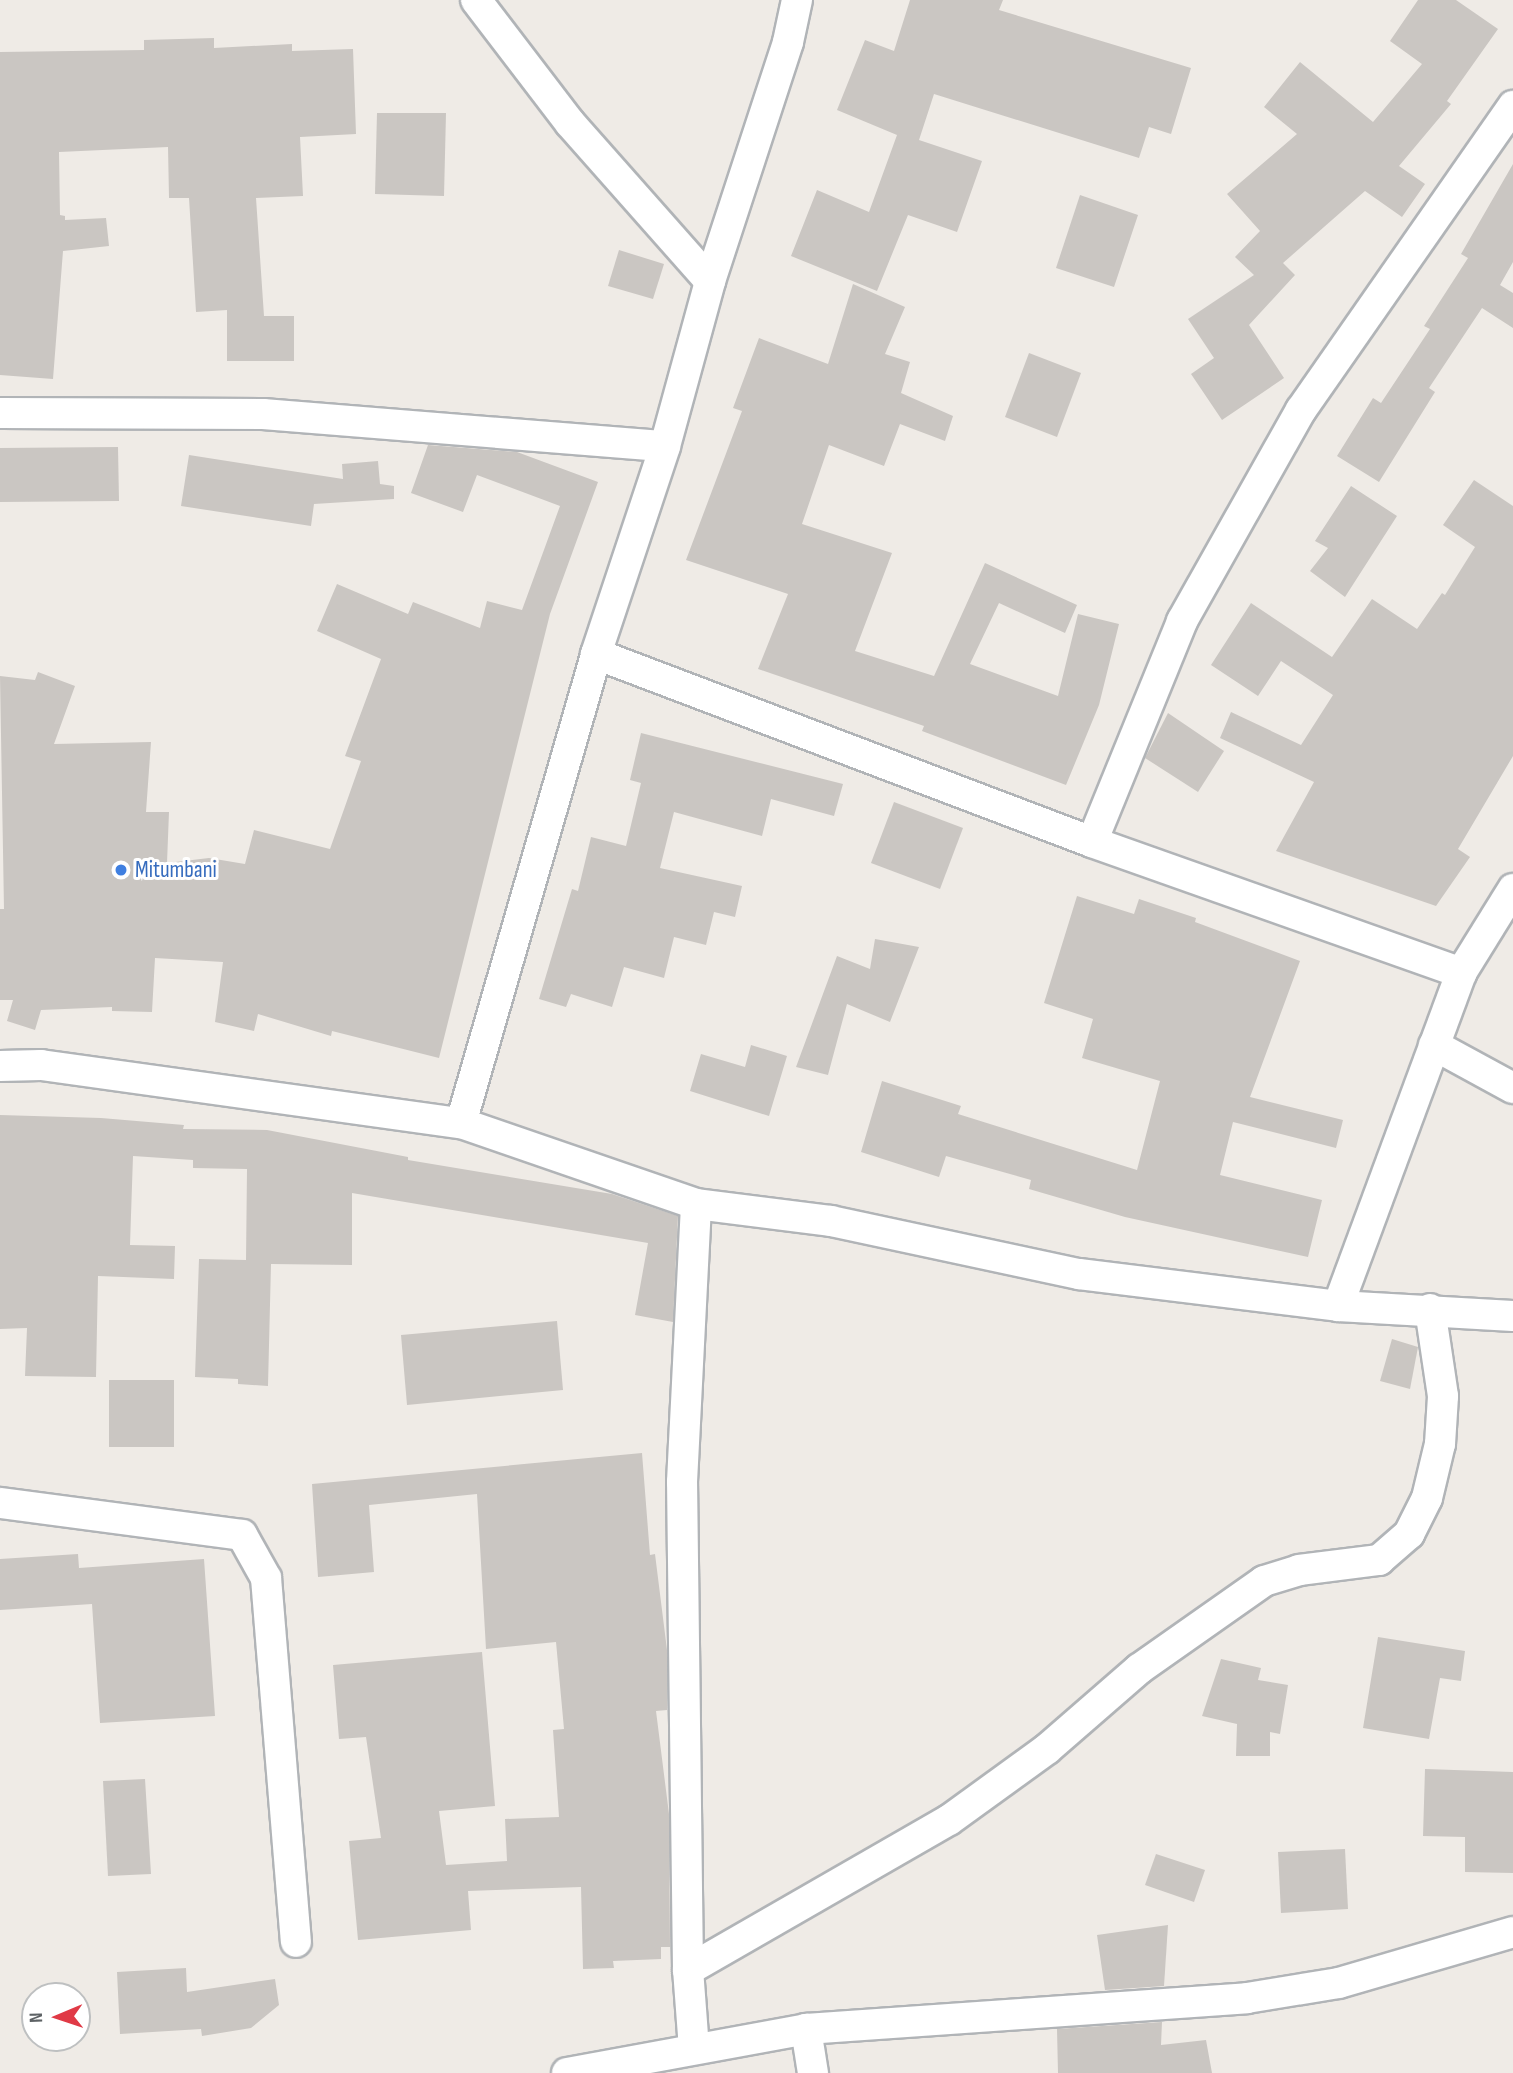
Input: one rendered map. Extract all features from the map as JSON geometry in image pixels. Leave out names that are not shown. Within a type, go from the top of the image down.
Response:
[{"type":"street","points":[[477,0],[570,123],[710,281]]},
{"type":"street","points":[[461,1123],[596,654],[665,446],[710,281],[788,42],[797,0]]},
{"type":"street","points":[[1091,842],[1182,621],[1294,422],[1513,106]]},
{"type":"street","points":[[0,413],[264,414],[665,446]]},
{"type":"street","points":[[596,654],[1091,842],[1461,973]]},
{"type":"street","points":[[1338,1306],[1461,973],[1513,890]]},
{"type":"street","points":[[1434,1045],[1513,1088]]},
{"type":"street","points":[[0,1066],[68,1068],[461,1123],[696,1204],[831,1221],[1079,1274],[1338,1306],[1513,1316]]},
{"type":"street","points":[[694,2049],[688,1970],[682,1482],[696,1204]]},
{"type":"street","points":[[688,1970],[949,1820],[1047,1749],[1139,1669],[1264,1581],[1299,1570],[1379,1560],[1409,1534],[1427,1498],[1440,1444],[1443,1396],[1430,1310]]},
{"type":"street","points":[[0,1503],[242,1535],[266,1578],[296,1942]]},
{"type":"street","points":[[567,2073],[806,2029],[1247,1998],[1339,1983],[1513,1932]]},
{"type":"street","points":[[806,2029],[813,2073]]},
{"type":"building","points":[[910,0],[1003,0],[999,10],[1191,68],[1171,134],[1149,127],[1139,158],[934,94],[919,140],[982,161],[957,232],[908,215],[877,291],[791,256],[817,190],[869,212],[897,135],[837,110],[865,40],[894,51]]},
{"type":"building","points":[[1418,0],[1456,0],[1498,29],[1447,101],[1451,104],[1399,166],[1425,184],[1402,217],[1365,191],[1283,263],[1295,275],[1249,325],[1284,378],[1222,420],[1191,374],[1214,358],[1188,319],[1254,275],[1235,257],[1260,231],[1227,194],[1297,134],[1264,107],[1300,62],[1373,122],[1422,64],[1390,41]]},
{"type":"building","points":[[214,38],[214,48],[292,44],[292,51],[353,49],[356,134],[300,137],[303,196],[256,198],[264,316],[294,316],[294,361],[227,361],[227,310],[196,312],[189,198],[169,198],[168,147],[59,152],[60,215],[65,216],[65,220],[106,218],[109,246],[63,251],[53,379],[0,375],[0,52],[144,50],[144,40]]},
{"type":"building","points":[[377,113],[446,113],[444,196],[375,194]]},
{"type":"building","points":[[1513,164],[1513,262],[1500,285],[1513,293],[1513,328],[1482,308],[1429,388],[1435,392],[1379,482],[1337,456],[1373,398],[1381,403],[1430,329],[1424,326],[1468,258],[1461,254]]},
{"type":"building","points":[[1080,195],[1138,215],[1114,287],[1056,268]]},
{"type":"building","points":[[619,250],[664,264],[653,299],[608,286]]},
{"type":"building","points":[[853,284],[905,307],[885,354],[910,362],[901,393],[953,416],[945,441],[900,424],[884,466],[829,445],[802,524],[892,553],[855,651],[934,676],[985,563],[1077,605],[1065,633],[999,603],[970,664],[1058,696],[1078,614],[1119,624],[1099,705],[1066,785],[922,731],[924,726],[758,669],[788,594],[686,560],[742,411],[733,408],[759,338],[828,364]]},
{"type":"building","points":[[1029,353],[1081,373],[1057,437],[1005,417]]},
{"type":"building","points":[[428,445],[517,452],[598,482],[550,614],[439,1058],[332,1031],[331,1036],[258,1014],[254,1031],[215,1022],[223,962],[155,958],[152,1012],[112,1011],[112,1007],[41,1010],[35,1030],[7,1021],[13,1000],[0,1000],[0,909],[4,909],[0,676],[35,680],[38,672],[75,686],[54,744],[151,742],[146,812],[169,812],[167,863],[209,858],[245,864],[254,830],[330,849],[361,761],[345,756],[381,659],[317,631],[337,584],[408,614],[413,602],[480,628],[487,601],[522,610],[560,506],[477,475],[463,512],[411,493]]},
{"type":"building","points":[[118,447],[119,501],[0,502],[0,448]]},
{"type":"building","points":[[189,455],[343,479],[342,464],[378,461],[380,484],[394,486],[394,499],[314,504],[311,526],[181,506]]},
{"type":"building","points":[[1474,480],[1513,506],[1513,756],[1458,849],[1470,857],[1436,906],[1276,851],[1314,782],[1220,738],[1231,712],[1301,745],[1333,695],[1281,661],[1258,696],[1211,665],[1251,603],[1332,657],[1372,599],[1417,629],[1442,593],[1445,595],[1475,547],[1443,525]]},
{"type":"building","points":[[1351,486],[1397,516],[1345,597],[1310,571],[1328,548],[1315,541]]},
{"type":"building","points":[[1168,713],[1224,751],[1198,792],[1145,758]]},
{"type":"building","points":[[641,733],[843,784],[834,816],[771,799],[762,836],[674,812],[660,868],[742,886],[735,917],[714,912],[706,945],[674,937],[664,978],[624,967],[612,1007],[571,994],[566,1007],[539,999],[572,889],[578,891],[591,837],[626,846],[641,783],[630,780]]},
{"type":"building","points":[[894,802],[963,828],[940,889],[871,863]]},
{"type":"building","points":[[1077,896],[1134,914],[1139,899],[1196,918],[1195,922],[1300,961],[1250,1097],[1343,1120],[1336,1148],[1233,1122],[1220,1175],[1322,1200],[1308,1257],[1125,1217],[1029,1189],[1031,1180],[946,1156],[939,1177],[861,1152],[882,1081],[961,1106],[958,1114],[1137,1170],[1160,1081],[1082,1058],[1093,1019],[1044,1003]]},
{"type":"building","points":[[875,939],[919,947],[890,1022],[847,1004],[828,1075],[796,1067],[837,956],[870,969]]},
{"type":"building","points":[[751,1045],[787,1056],[769,1116],[690,1091],[701,1054],[745,1067]]},
{"type":"building","points":[[0,1115],[101,1118],[184,1125],[183,1129],[267,1130],[408,1157],[408,1160],[612,1194],[678,1216],[673,1322],[635,1315],[648,1243],[352,1193],[352,1265],[271,1264],[268,1386],[238,1384],[238,1379],[195,1377],[199,1259],[246,1260],[247,1169],[193,1168],[193,1160],[133,1156],[130,1245],[175,1246],[174,1279],[98,1276],[96,1377],[25,1376],[27,1328],[0,1329]]},
{"type":"building","points":[[557,1321],[563,1390],[407,1405],[401,1335]]},
{"type":"building","points":[[1392,1339],[1418,1347],[1410,1389],[1380,1381]]},
{"type":"building","points":[[109,1380],[174,1380],[174,1447],[109,1447]]},
{"type":"building","points":[[642,1453],[650,1555],[655,1554],[667,1650],[667,1710],[656,1711],[669,1814],[670,1947],[661,1947],[661,1959],[613,1961],[614,1968],[583,1969],[581,1887],[468,1891],[471,1930],[358,1940],[349,1841],[381,1838],[366,1737],[339,1739],[333,1665],[482,1652],[495,1806],[439,1811],[446,1865],[507,1861],[505,1819],[559,1817],[553,1730],[564,1729],[556,1642],[486,1649],[477,1494],[369,1505],[374,1572],[318,1577],[312,1484]]},
{"type":"building","points":[[78,1554],[79,1568],[204,1559],[215,1716],[100,1723],[92,1604],[0,1610],[0,1559]]},
{"type":"building","points":[[1378,1637],[1465,1651],[1461,1681],[1440,1678],[1429,1739],[1363,1728]]},
{"type":"building","points":[[1221,1659],[1261,1668],[1258,1680],[1288,1685],[1280,1734],[1270,1732],[1270,1756],[1236,1756],[1237,1724],[1202,1716]]},
{"type":"building","points":[[1425,1769],[1513,1772],[1513,1873],[1465,1872],[1465,1837],[1423,1836]]},
{"type":"building","points":[[145,1779],[151,1874],[108,1876],[103,1781]]},
{"type":"building","points":[[1345,1849],[1348,1909],[1281,1913],[1278,1852]]},
{"type":"building","points":[[1156,1854],[1205,1870],[1194,1902],[1145,1885]]},
{"type":"building","points":[[1168,1925],[1164,1986],[1105,1990],[1097,1935]]},
{"type":"building","points":[[186,1968],[187,1992],[275,1979],[279,2005],[251,2028],[202,2036],[201,2029],[120,2034],[117,1972]]},
{"type":"building","points":[[1162,2022],[1161,2045],[1206,2040],[1212,2073],[1058,2073],[1057,2029]]},
{"type":"place","name":"Mitumbani","points":[[121,870]]}]
